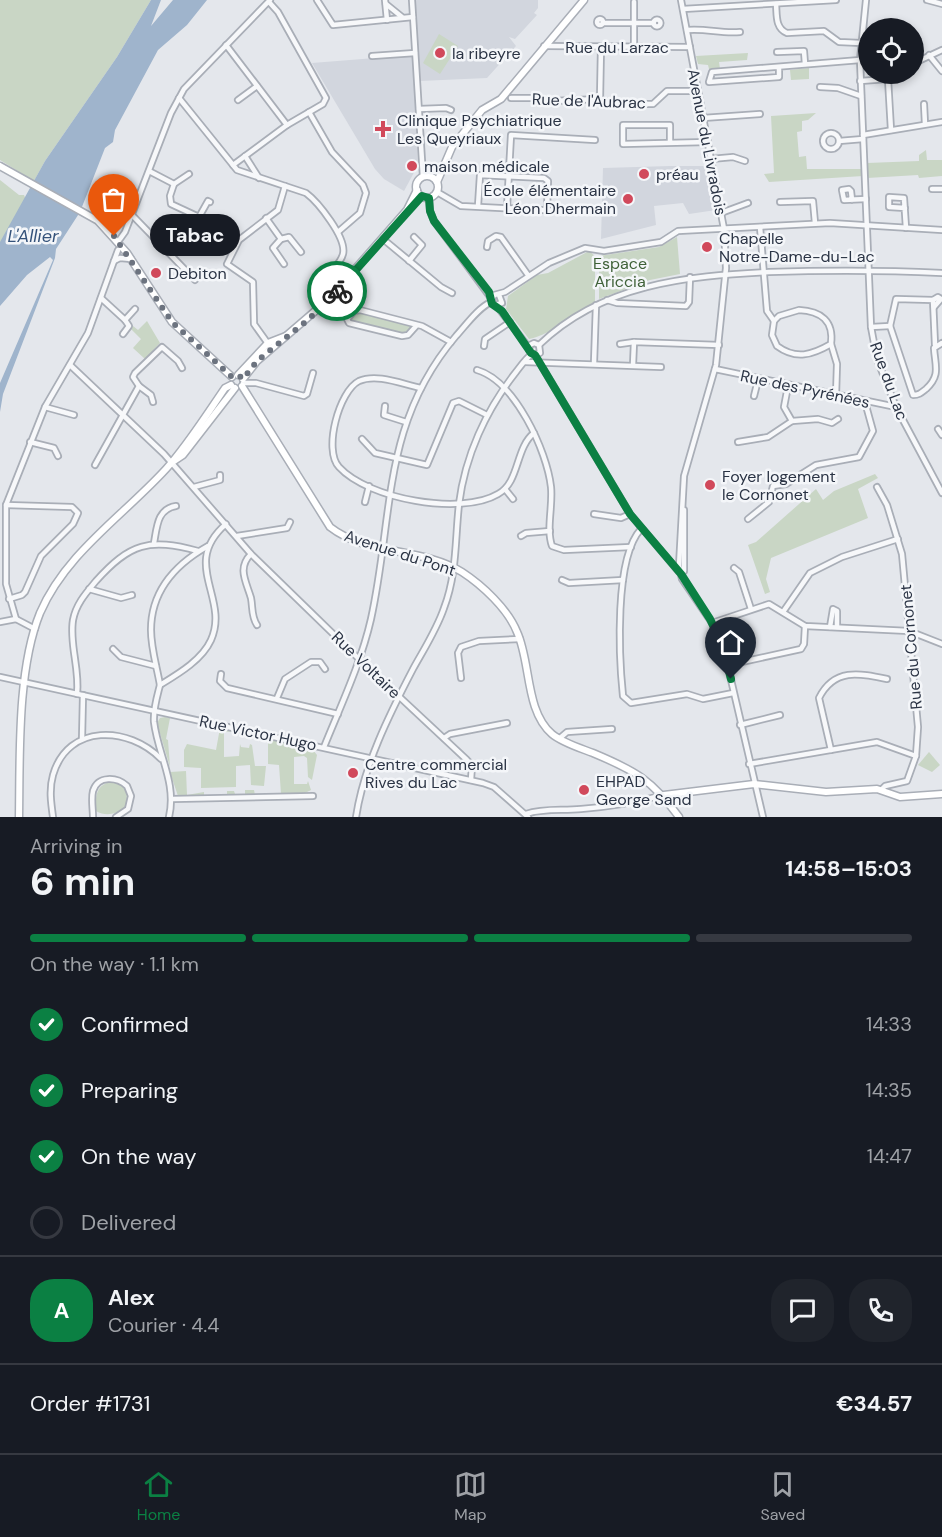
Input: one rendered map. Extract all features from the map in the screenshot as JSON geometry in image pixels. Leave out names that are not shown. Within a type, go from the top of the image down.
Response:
[{"type":"main road","points":[[434,180],[444,167],[452,147],[482,110],[501,99],[584,0]]},
{"type":"main road","points":[[0,166],[99,222]]},
{"type":"main road","points":[[19,817],[25,683],[35,629],[51,592],[75,559],[171,463],[183,455],[238,382],[270,347],[292,333],[328,300],[383,239],[407,210],[417,190],[417,184],[423,177],[434,180]]},
{"type":"main road","points":[[407,210],[437,192],[434,180]]},
{"type":"main road","points":[[417,190],[426,197]]},
{"type":"main road","name":"Avenue du Pont","points":[[99,222],[120,239],[172,322],[238,382],[258,408],[323,520],[347,539],[455,568],[480,587],[508,615],[520,639],[538,712],[552,734],[635,772],[664,795],[678,816]]},
{"type":"main road","name":"Avenue du Pont","points":[[99,222],[129,256]]},
{"type":"main road","points":[[664,795],[754,784],[826,792],[881,790],[900,798],[942,794]]},
{"type":"street","points":[[317,0],[333,25],[413,17]]},
{"type":"street","points":[[412,0],[423,177]]},
{"type":"street","name":"Avenue du Livradois","points":[[679,566],[682,495],[690,450],[715,369],[725,275],[724,228],[681,0]]},
{"type":"street","points":[[683,9],[836,0]]},
{"type":"street","name":"Rue du Lac","points":[[866,0],[866,18]]},
{"type":"street","points":[[927,0],[942,4]]},
{"type":"street","points":[[120,239],[132,215],[179,98],[190,80],[269,1],[278,12],[326,95],[323,104],[287,125],[233,165]]},
{"type":"street","points":[[386,2],[387,20]]},
{"type":"street","points":[[386,2],[403,18]]},
{"type":"street","points":[[634,2],[634,47]]},
{"type":"street","points":[[776,4],[778,26],[782,31],[787,33],[824,31],[839,42],[858,43]]},
{"type":"street","points":[[603,23],[654,23]]},
{"type":"street","points":[[687,30],[707,29],[718,34],[740,32]]},
{"type":"street","points":[[226,45],[287,125]]},
{"type":"street","name":"Rue du Larzac","points":[[544,46],[690,47]]},
{"type":"street","points":[[600,99],[601,47]]},
{"type":"street","points":[[924,57],[942,50]]},
{"type":"street","points":[[777,52],[804,51],[805,64]]},
{"type":"street","points":[[372,56],[415,53]]},
{"type":"street","points":[[929,54],[942,72]]},
{"type":"street","points":[[709,82],[712,72],[779,69],[805,64],[858,60]]},
{"type":"street","points":[[696,84],[779,77],[779,69]]},
{"type":"street","name":"Rue du Lac","points":[[860,84],[867,268],[871,327],[877,359],[896,407],[939,478],[942,493]]},
{"type":"street","points":[[888,84],[891,130]]},
{"type":"street","points":[[238,100],[257,86]]},
{"type":"street","points":[[820,87],[838,88],[861,96]]},
{"type":"street","name":"Rue de l'Aubrac","points":[[511,98],[542,98],[552,101],[600,99],[612,104],[652,104],[667,91],[698,91]]},
{"type":"street","points":[[179,98],[241,172],[310,196],[338,232],[344,248],[343,255],[319,282],[312,284]]},
{"type":"street","points":[[924,104],[926,124]]},
{"type":"street","points":[[419,109],[446,108],[451,110]]},
{"type":"street","points":[[309,112],[332,152],[363,184],[366,193],[360,213],[338,232]]},
{"type":"street","points":[[703,118],[760,114]]},
{"type":"street","points":[[839,141],[942,122]]},
{"type":"street","points":[[670,143],[670,125],[623,125],[623,144],[670,143],[708,142]]},
{"type":"street","points":[[507,208],[511,135],[595,140]]},
{"type":"street","points":[[245,156],[259,178]]},
{"type":"street","points":[[711,159],[733,157],[745,161]]},
{"type":"street","points":[[149,171],[174,184]]},
{"type":"street","points":[[189,174],[174,184],[170,196],[171,204],[197,218]]},
{"type":"street","points":[[478,206],[480,175],[509,176],[547,179],[546,210]]},
{"type":"street","points":[[270,347],[254,324],[253,282],[227,264],[238,240],[278,210],[285,186]]},
{"type":"street","points":[[932,189],[942,189]]},
{"type":"street","points":[[437,192],[457,205],[561,211]]},
{"type":"street","points":[[426,197],[434,221],[494,297],[523,340],[531,346],[538,362],[630,514],[673,565],[682,572]]},
{"type":"street","points":[[852,200],[866,199]]},
{"type":"street","points":[[194,229],[197,218],[208,201],[210,202]]},
{"type":"street","points":[[780,202],[813,201],[815,223]]},
{"type":"street","points":[[721,213],[748,203]]},
{"type":"street","points":[[905,208],[906,228]]},
{"type":"street","points":[[132,215],[195,280]]},
{"type":"street","points":[[266,218],[281,239]]},
{"type":"street","points":[[324,747],[364,647],[374,607],[388,494],[395,458],[406,422],[421,388],[451,342],[494,297],[549,262],[585,248],[609,251],[661,242],[678,231],[815,223],[942,230]]},
{"type":"street","points":[[760,226],[767,311],[774,321]]},
{"type":"street","points":[[284,264],[273,248],[281,239],[289,237],[301,252]]},
{"type":"street","points":[[409,261],[422,245],[414,237]]},
{"type":"street","points":[[487,247],[488,241],[494,237],[501,237],[528,275]]},
{"type":"street","points":[[383,239],[452,293]]},
{"type":"street","points":[[16,619],[9,599],[4,532],[6,505],[45,407],[88,333],[118,250]]},
{"type":"street","points":[[114,261],[129,256]]},
{"type":"street","points":[[531,346],[539,345],[565,324],[596,305],[650,284],[690,277],[867,268],[942,273]]},
{"type":"street","points":[[607,300],[617,303],[686,306],[690,302],[690,277]]},
{"type":"street","points":[[494,297],[499,304]]},
{"type":"street","points":[[101,298],[129,326],[123,334]]},
{"type":"street","points":[[896,299],[933,300],[938,369],[935,381],[920,394],[913,394],[890,326],[896,299]]},
{"type":"street","points":[[594,363],[596,305]]},
{"type":"street","points":[[125,320],[135,309]]},
{"type":"street","points":[[417,324],[408,334],[402,336],[349,323],[347,319],[354,311],[360,310],[417,324],[451,342]]},
{"type":"street","points":[[831,344],[804,356],[787,352],[777,346],[771,326],[774,321],[787,313],[812,311],[827,320],[832,331],[831,344],[837,364],[836,396]]},
{"type":"street","points":[[484,346],[485,339],[510,322]]},
{"type":"street","points":[[871,327],[890,326]]},
{"type":"street","points":[[633,365],[634,342]]},
{"type":"street","points":[[620,344],[634,342],[719,345]]},
{"type":"street","points":[[936,345],[942,343]]},
{"type":"street","points":[[356,817],[362,786],[372,757],[440,619],[455,568],[459,502],[469,461],[487,416],[503,388],[525,362],[536,354],[539,345]]},
{"type":"street","points":[[153,402],[151,395],[139,386],[133,377],[135,373],[162,347],[178,361],[182,368]]},
{"type":"street","points":[[525,362],[661,367]]},
{"type":"street","name":"Rue Voltaire","points":[[70,365],[123,414],[194,487],[251,554],[472,765],[471,780]]},
{"type":"street","name":"Rue des Pyrénées","points":[[715,369],[758,380],[896,407]]},
{"type":"street","points":[[477,370],[503,388],[520,408],[534,433],[549,478],[552,546],[557,549],[631,547]]},
{"type":"street","points":[[238,382],[256,383],[304,396],[307,394],[313,373]]},
{"type":"street","points":[[421,388],[376,378],[358,382],[347,392],[333,434],[332,453],[339,466],[369,486],[388,494],[428,503],[491,498],[505,489],[525,443],[534,433]]},
{"type":"street","points":[[754,396],[758,380]]},
{"type":"street","points":[[95,465],[139,386]]},
{"type":"street","points":[[788,386],[784,407],[792,421]]},
{"type":"street","points":[[151,395],[159,393]]},
{"type":"street","points":[[362,439],[372,452],[424,466],[430,462],[453,403],[459,401],[487,416]]},
{"type":"street","points":[[748,519],[769,502],[773,486],[786,484],[816,465],[859,457],[873,431],[865,402]]},
{"type":"street","points":[[385,406],[384,415],[406,422]]},
{"type":"street","points":[[45,407],[74,415]]},
{"type":"street","points":[[738,442],[768,437],[792,421],[818,419],[832,423],[838,419]]},
{"type":"street","points":[[938,429],[942,435]]},
{"type":"street","points":[[30,442],[54,448],[58,456]]},
{"type":"street","points":[[194,487],[220,480],[220,475]]},
{"type":"street","points":[[365,502],[369,486]]},
{"type":"street","name":"Rue du Cornonet","points":[[877,487],[883,495],[902,554],[918,722],[915,756],[907,781],[885,786],[881,790]]},
{"type":"street","points":[[505,489],[513,499]]},
{"type":"street","name":"Avenue du Livradois","points":[[682,495],[682,572]]},
{"type":"street","points":[[6,505],[72,507],[78,513],[73,524],[41,556],[22,596],[9,599]]},
{"type":"street","points":[[154,543],[159,517],[164,510],[176,506]]},
{"type":"street","points":[[594,514],[621,518],[630,514]]},
{"type":"street","points":[[237,536],[287,528],[290,522]]},
{"type":"street","points":[[169,817],[173,799],[158,740],[154,710],[160,685],[151,630],[156,602],[177,567],[208,546],[226,524]]},
{"type":"street","points":[[641,529],[631,547],[623,580],[619,636],[623,692],[626,701],[640,702],[687,694],[703,699],[733,693]]},
{"type":"street","points":[[521,536],[526,533],[550,531]]},
{"type":"street","points":[[783,612],[810,573],[842,557],[898,539]]},
{"type":"street","points":[[82,739],[73,619],[80,600],[122,555],[140,546],[154,543],[198,551]]},
{"type":"street","points":[[160,685],[198,658],[211,640],[215,621],[206,573],[208,546]]},
{"type":"street","points":[[251,554],[245,560],[243,576],[251,597],[253,618],[257,625]]},
{"type":"street","points":[[673,565],[679,566],[690,589],[712,623],[728,665],[763,817]]},
{"type":"street","points":[[734,568],[739,572],[751,609]]},
{"type":"street","points":[[562,580],[569,584],[623,580]]},
{"type":"street","points":[[89,589],[121,597],[132,595]]},
{"type":"street","points":[[712,623],[769,604],[805,626],[909,631],[942,644]]},
{"type":"street","points":[[830,627],[833,609],[837,611],[837,627]]},
{"type":"street","points":[[0,622],[16,619],[35,629]]},
{"type":"street","points":[[728,665],[801,649],[805,637],[805,626]]},
{"type":"street","points":[[461,678],[458,652],[461,647],[479,641],[520,639]]},
{"type":"street","points":[[351,651],[364,647]]},
{"type":"street","points":[[113,649],[121,657],[156,666]]},
{"type":"street","points":[[277,698],[285,679],[311,662],[320,662],[325,669]]},
{"type":"street","points":[[221,674],[220,681],[227,688],[338,714]]},
{"type":"street","points":[[831,750],[819,701],[820,694],[830,682],[843,675],[887,679]]},
{"type":"street","name":"Rue Victor Hugo","points":[[0,677],[491,785],[527,816]]},
{"type":"street","points":[[740,725],[780,715]]},
{"type":"street","points":[[444,738],[450,734],[507,723]]},
{"type":"street","points":[[560,738],[567,732],[612,729]]},
{"type":"street","points":[[53,817],[50,794],[52,776],[58,762],[82,739],[114,734],[128,737],[147,746],[163,761]]},
{"type":"street","points":[[147,746],[158,740]]},
{"type":"street","points":[[749,764],[880,742],[915,756]]},
{"type":"street","points":[[93,817],[94,790],[101,782],[111,779],[124,783],[131,796],[128,809],[116,817]]},
{"type":"street","points":[[527,816],[544,809],[579,809],[664,795]]},
{"type":"street","points":[[173,799],[314,796]]},
{"type":"shaded area","points":[[415,0],[538,0],[538,8],[534,13],[537,15],[515,39],[509,37],[516,46],[487,78],[420,81]]},
{"type":"shaded area","name":"Clinique Psychiatrique Les Queyriaux","points":[[413,55],[418,165],[404,191],[384,179],[375,169],[312,63]]},
{"type":"shaded area","name":"École élémentaire Léon Dhermain","points":[[707,166],[716,210],[689,214],[683,203],[654,206],[656,225],[601,239],[603,168]]},
{"type":"green space","points":[[0,0],[151,0],[117,57],[45,161],[34,181],[0,160]]},
{"type":"green space","name":"la ribeyre","points":[[439,34],[458,46],[440,74],[423,63]]},
{"type":"green space","points":[[748,53],[747,60],[719,62],[720,69],[709,69],[708,65],[698,64],[696,56]]},
{"type":"green space","points":[[809,68],[809,79],[791,80],[790,70]]},
{"type":"green space","points":[[816,113],[808,120],[802,121],[802,131],[797,132],[799,157],[806,156],[807,169],[862,169],[863,176],[769,182],[764,174],[774,173],[771,116]]},
{"type":"green space","points":[[926,150],[927,160],[942,160],[942,176],[867,178],[867,163],[919,161],[919,155]]},
{"type":"green space","points":[[0,180],[19,195],[24,195],[26,200],[0,250]]},
{"type":"green space","name":"Espace Ariccia","points":[[677,237],[680,274],[650,280],[599,299],[599,256],[659,247]]},
{"type":"green space","name":"Espace Ariccia","points":[[589,251],[595,256],[595,302],[555,328],[529,339],[506,309],[508,296],[537,275],[548,273]]},
{"type":"green space","points":[[360,312],[410,325],[411,328],[402,334],[352,322],[351,318],[355,313]]},
{"type":"green space","points":[[147,321],[160,343],[145,359],[133,348],[141,339],[131,329],[133,326],[138,330]]},
{"type":"green space","points":[[875,474],[878,478],[858,489],[868,518],[771,558],[766,579],[770,592],[765,594],[748,545],[756,542],[816,489],[823,500],[834,491]]},
{"type":"green space","points":[[160,718],[170,718],[166,739],[168,740],[170,767],[157,723]]},
{"type":"green space","points":[[220,728],[234,731],[224,732],[224,757],[239,756],[240,744],[241,747],[249,748],[250,744],[252,745],[255,766],[266,766],[264,786],[251,785],[250,765],[236,766],[236,787],[201,788],[201,768],[184,767],[184,750],[187,744],[216,750]]},
{"type":"green space","points":[[268,739],[313,750],[317,755],[312,780],[308,777],[307,758],[294,757],[294,784],[307,784],[308,781],[311,790],[305,793],[281,794],[279,765],[268,764]]},
{"type":"green space","points":[[929,752],[940,765],[932,772],[918,765]]},
{"type":"green space","points":[[186,771],[187,795],[204,792],[204,795],[227,795],[227,791],[245,794],[245,790],[254,790],[255,795],[178,796],[170,772]]},
{"type":"green space","points":[[114,781],[126,792],[125,808],[111,814],[96,811],[98,791],[103,785]]},
{"type":"water","name":"L'Allier","points":[[151,0],[161,0],[151,26],[173,0],[207,0],[187,25],[158,50],[115,130],[113,142],[105,148],[80,212],[56,249],[55,258],[3,394],[0,412],[0,383],[53,260],[50,257],[27,275],[0,306],[0,242],[45,161],[117,57]]},
{"type":"way so far","points":[[114,236],[172,322],[232,377],[238,375],[243,379],[257,361],[284,341],[337,291]]},
{"type":"place","name":"la ribeyre","points":[[440,53]]},
{"type":"place","name":"Clinique Psychiatrique Les Queyriaux","points":[[383,129]]},
{"type":"place","name":"maison médicale","points":[[412,166]]},
{"type":"place","name":"préau","points":[[644,174]]},
{"type":"place","name":"École élémentaire Léon Dhermain","points":[[628,199]]},
{"type":"place","name":"Tabac","points":[[114,236]]},
{"type":"place","name":"Chapelle Notre-Dame-du-Lac","points":[[707,247]]},
{"type":"place","name":"Debiton","points":[[156,273]]},
{"type":"place","name":"Foyer logement le Cornonet","points":[[710,485]]},
{"type":"place","name":"Centre commercial Rives du Lac","points":[[353,773]]},
{"type":"place","name":"EHPAD George Sand","points":[[584,790]]},
{"type":"route","points":[[337,291],[407,210],[422,196],[429,198],[434,221],[489,292],[492,304],[502,311],[531,353],[535,355],[630,514],[681,574],[682,579],[710,619],[722,644],[731,679]]}]
